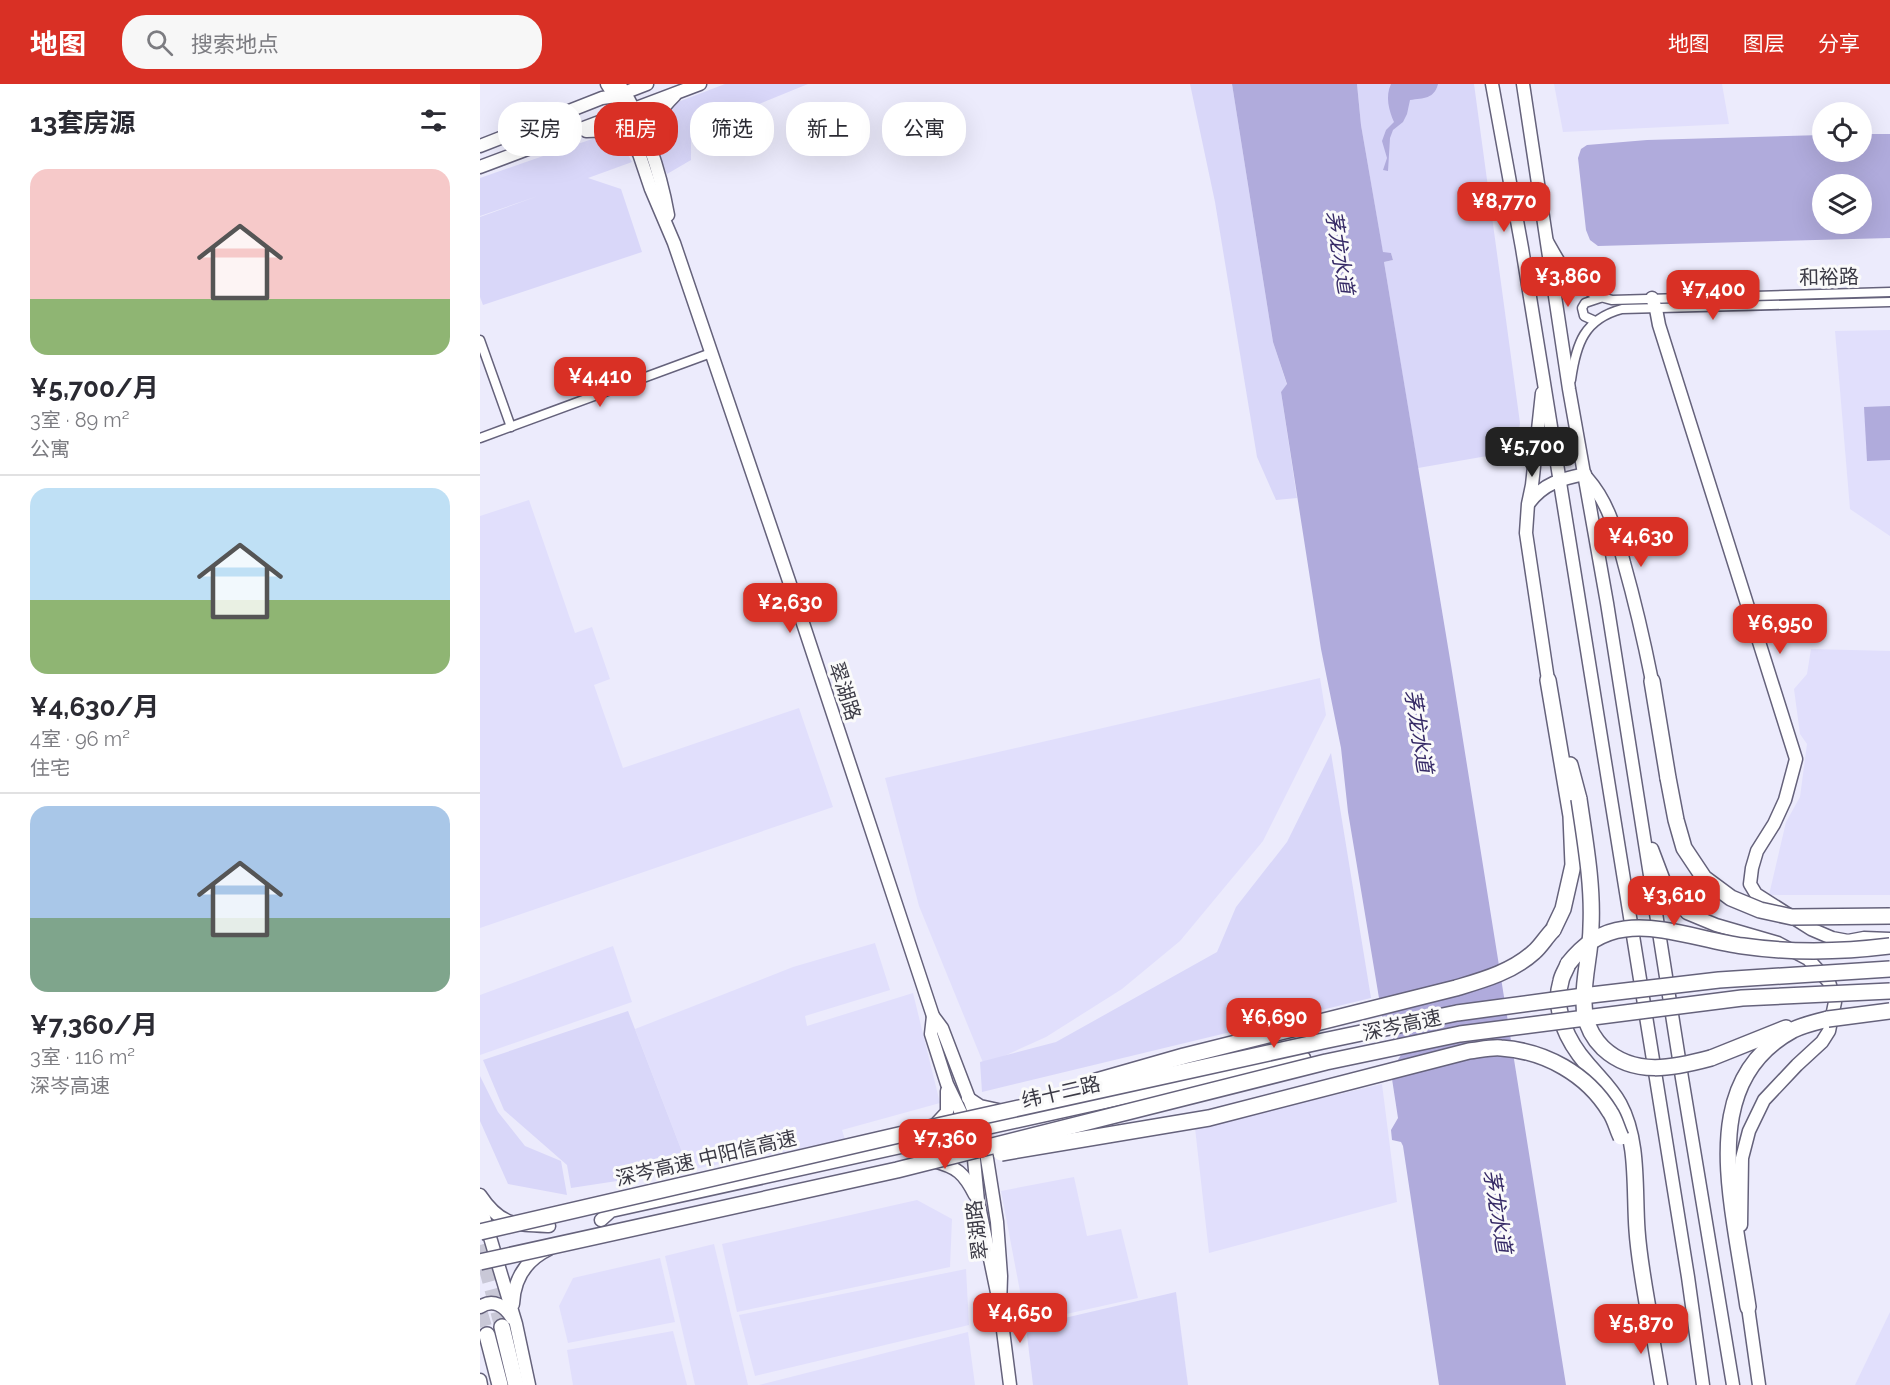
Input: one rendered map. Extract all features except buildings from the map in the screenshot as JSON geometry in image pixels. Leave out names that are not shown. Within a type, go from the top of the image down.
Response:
[{"type":"highway","points":[[942,1125],[1184,1056],[1487,979],[1507,971],[1533,953],[1553,930],[1563,909],[1573,865],[1571,816],[1548,680]]},
{"type":"highway","points":[[1652,681],[1676,820],[1684,848],[1704,878],[1731,898],[1760,910],[1792,916],[1890,916]]},
{"type":"highway","points":[[1557,731],[1575,778],[1580,799],[1588,862],[1592,926],[1584,1005],[1587,1025],[1597,1042],[1614,1058],[1637,1066],[1660,1068],[1685,1065],[1711,1058],[1778,1031],[1828,1018],[1890,1011]]},
{"type":"highway","points":[[1650,1320],[1638,1246],[1635,1187],[1625,1137],[1626,1120],[1609,1089],[1572,1045],[1563,1027],[1559,1005],[1560,982],[1568,964],[1580,949],[1601,934],[1624,929],[1647,928],[1733,945],[1781,950],[1839,950],[1890,946]]},
{"type":"highway","name":"深岑高速","points":[[942,1125],[1457,1013],[1708,981],[1890,969]]},
{"type":"highway","name":"深岑高速","points":[[897,1170],[1326,1062],[1460,1034],[1742,998],[1890,991]]},
{"type":"highway","points":[[1748,1307],[1729,1176],[1728,1149],[1734,1100],[1750,1068],[1775,1042],[1794,1030],[1828,1018]]},
{"type":"highway","points":[[480,1262],[897,1170],[1209,1118],[1469,1051],[1499,1048],[1527,1051],[1553,1060],[1574,1073],[1594,1090],[1625,1137]]},
{"type":"highway","name":"深岑高速 中阳信高速","points":[[480,1232],[942,1125]]},
{"type":"highway","points":[[509,1326],[516,1385]]},
{"type":"highway","points":[[487,1335],[500,1385]]},
{"type":"street","name":"翠湖路","points":[[607,84],[620,91]]},
{"type":"street","points":[[480,146],[620,91],[647,84]]},
{"type":"street","points":[[651,102],[700,84]]},
{"type":"street","points":[[1492,84],[1544,377],[1703,1385]]},
{"type":"street","points":[[1523,84],[1569,389],[1608,603],[1733,1385]]},
{"type":"street","points":[[668,102],[679,92]]},
{"type":"street","points":[[480,167],[509,156]]},
{"type":"street","name":"翠湖路","points":[[647,156],[662,184],[674,243],[933,1016],[942,1028],[981,1130],[976,1170],[978,1201],[1000,1307],[1010,1385]]},
{"type":"street","name":"和裕路","points":[[1546,237],[1574,281],[1592,295],[1612,300],[1654,304],[1890,302]]},
{"type":"street","name":"和裕路","points":[[1595,321],[1622,309],[1654,304],[1890,292]]},
{"type":"street","points":[[1569,389],[1575,356],[1581,339],[1595,321],[1584,316],[1582,308],[1587,302],[1600,297]]},
{"type":"street","points":[[1654,304],[1796,759],[1785,800],[1774,824],[1757,851],[1750,884],[1756,894],[1811,929],[1832,938],[1848,941],[1864,938],[1890,939]]},
{"type":"street","points":[[480,340],[511,427]]},
{"type":"street","points":[[480,438],[711,353]]},
{"type":"street","points":[[1544,377],[1526,533],[1548,680]]},
{"type":"street","points":[[1528,504],[1537,493],[1559,480],[1585,474]]},
{"type":"street","points":[[1585,474],[1603,498],[1615,531],[1638,615],[1652,681]]},
{"type":"street","points":[[1640,811],[1666,886],[1687,913],[1716,925],[1778,943],[1808,959],[1829,982],[1835,1002],[1829,1030],[1822,1042],[1764,1100],[1749,1131],[1742,1158],[1741,1265]]},
{"type":"street","name":"翠湖路","points":[[933,1016],[932,1034],[946,1084],[961,1113],[967,1132],[979,1147],[992,1189],[1001,1276],[1000,1307]]},
{"type":"street","name":"纬十二路","points":[[926,1160],[625,1228],[601,1220],[612,1211],[1304,1058]]},
{"type":"street","points":[[926,1160],[1253,1085],[1251,1070]]},
{"type":"street","points":[[913,1144],[947,1112],[946,1084]]},
{"type":"street","points":[[968,1098],[980,1106],[1030,1119]]},
{"type":"street","points":[[992,1189],[991,1165],[1000,1154],[1064,1128]]},
{"type":"street","points":[[926,1160],[957,1169],[967,1179],[978,1201]]},
{"type":"street","points":[[480,1195],[498,1217],[526,1226],[549,1226]]},
{"type":"street","points":[[480,1204],[512,1311]]},
{"type":"street","points":[[509,1326],[513,1289],[519,1276],[537,1256],[564,1242]]},
{"type":"street","points":[[480,1307],[486,1303],[494,1303],[507,1310],[509,1326],[530,1385]]},
{"type":"street","points":[[1748,1307],[1759,1385]]},
{"type":"street","points":[[1650,1320],[1661,1385]]},
{"type":"street","points":[[480,1380],[481,1385]]},
{"type":"shaded area","points":[[725,84],[808,84],[764,102],[690,102],[691,160],[667,174],[659,156],[678,156],[678,102]]},
{"type":"shaded area","points":[[1190,84],[1232,84],[1273,342],[1287,385],[1281,392],[1297,498],[1276,500],[1257,457],[1215,202]]},
{"type":"shaded area","points":[[1357,84],[1474,84],[1520,423],[1516,451],[1418,468],[1384,262],[1393,260],[1391,253],[1383,253],[1361,125]]},
{"type":"shaded area","points":[[1554,84],[1722,84],[1729,124],[1563,132]]},
{"type":"shaded area","points":[[594,138],[594,156],[628,156],[632,162],[588,178],[621,189],[642,252],[483,305],[480,297],[480,217],[538,196],[480,216],[480,178],[543,156],[582,156],[582,143]]},
{"type":"shaded area","points":[[1890,330],[1890,536],[1850,509],[1835,331]]},
{"type":"shaded area","points":[[529,500],[575,633],[592,627],[610,679],[594,685],[623,768],[799,708],[833,807],[480,928],[480,516]]},
{"type":"shaded area","points":[[1811,649],[1890,651],[1890,895],[1769,895],[1786,822],[1800,797],[1807,744],[1800,734],[1794,689],[1807,674]]},
{"type":"shaded area","points":[[1320,678],[1326,715],[1263,841],[1180,941],[1122,989],[1046,1037],[984,1065],[919,906],[885,778]]},
{"type":"shaded area","points":[[1331,753],[1371,998],[982,1092],[980,1062],[1056,1042],[1217,952],[1236,907],[1287,842]]},
{"type":"shaded area","points":[[875,943],[890,990],[805,1016],[807,1026],[913,993],[940,1103],[842,1130],[845,1140],[689,1170],[635,1029],[793,967]]},
{"type":"shaded area","points":[[613,946],[632,1002],[480,1055],[480,995]]},
{"type":"shaded area","points":[[628,1011],[689,1170],[571,1188],[567,1165],[504,1110],[483,1060]]},
{"type":"shaded area","points":[[480,1076],[498,1112],[525,1146],[561,1161],[567,1195],[508,1184],[480,1121]]},
{"type":"shaded area","points":[[1382,1084],[1397,1202],[1209,1253],[1195,1128]]},
{"type":"shaded area","points":[[1074,1177],[1087,1236],[1121,1229],[1138,1298],[1026,1323],[1001,1191]]},
{"type":"shaded area","points":[[917,1200],[952,1219],[950,1267],[737,1312],[722,1244]]},
{"type":"shaded area","points":[[714,1244],[748,1385],[695,1385],[665,1256]]},
{"type":"shaded area","points":[[660,1258],[675,1322],[568,1343],[559,1306],[573,1278]]},
{"type":"shaded area","points":[[966,1269],[969,1325],[755,1376],[739,1315]]},
{"type":"shaded area","points":[[1176,1292],[1188,1385],[1033,1385],[1026,1327]]},
{"type":"shaded area","points":[[1890,1312],[1890,1385],[1855,1385]]},
{"type":"shaded area","points":[[673,1331],[687,1385],[573,1385],[567,1350]]},
{"type":"shaded area","points":[[968,1332],[975,1385],[759,1385]]},
{"type":"water","name":"茅龙水道","points":[[1232,84],[1357,84],[1361,125],[1383,252],[1391,253],[1393,260],[1384,262],[1566,1385],[1439,1385],[1403,1146],[1401,1142],[1392,1140],[1391,1130],[1398,1118],[1392,1079],[1394,1066],[1401,1051],[1393,1042],[1393,1036],[1384,1026],[1382,1016],[1348,812],[1341,748],[1321,649],[1281,392],[1287,384],[1273,342]]},
{"type":"water","points":[[1391,84],[1438,84],[1431,95],[1410,100],[1403,122],[1393,130],[1390,138],[1388,171],[1383,170],[1387,158],[1382,141],[1386,130],[1394,122],[1388,103]]},
{"type":"water","points":[[1872,134],[1890,134],[1890,238],[1598,246],[1590,240],[1586,230],[1578,158],[1581,149],[1587,145],[1647,140],[1812,135],[1812,162],[1872,162]]},
{"type":"water","points":[[1890,406],[1890,460],[1867,461],[1864,407]]},
{"type":"tunnel","points":[[480,1245],[502,1327]]},
{"type":"tunnel","points":[[480,1312],[487,1335]]}]
